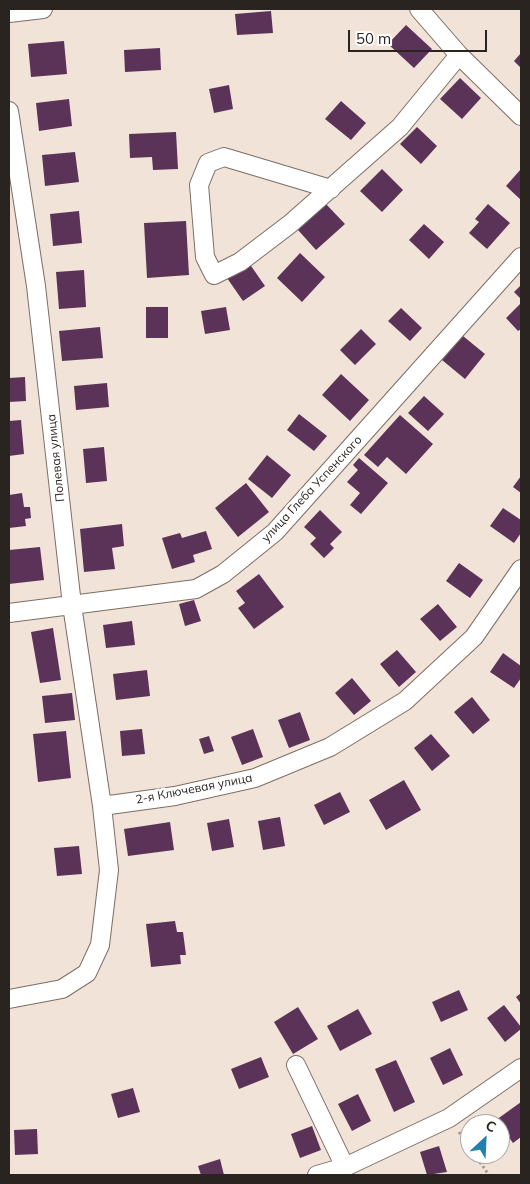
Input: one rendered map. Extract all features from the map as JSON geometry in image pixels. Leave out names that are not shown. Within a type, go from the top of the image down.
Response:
[{"type":"street","points":[[9,13],[43,9]]},
{"type":"street","points":[[419,9],[459,55],[521,116]]},
{"type":"street","points":[[331,189],[224,157],[208,163],[199,185],[205,257],[214,275],[240,262],[290,224],[331,189],[400,127],[459,55]]},
{"type":"street","name":"Полевая улица","points":[[9,111],[36,286],[72,605],[102,806]]},
{"type":"street","name":"улица Глеба Успенского","points":[[9,613],[196,589],[247,556],[275,532],[521,257]]},
{"type":"street","name":"2-я Ключевая улица","points":[[102,806],[175,796],[255,778],[330,747],[405,701],[474,638],[521,569]]},
{"type":"street","points":[[9,999],[62,989],[87,973],[100,945],[109,870],[102,806]]},
{"type":"street","points":[[296,1065],[345,1167]]},
{"type":"street","points":[[317,1175],[345,1167],[449,1118],[521,1068]]},
{"type":"path","points":[[481,1164],[489,1175]]},
{"type":"building","points":[[271,11],[273,33],[237,35],[235,14]]},
{"type":"building","points":[[406,25],[432,49],[414,68],[388,44]]},
{"type":"building","points":[[64,41],[67,74],[31,77],[28,44]]},
{"type":"building","points":[[160,48],[161,70],[125,72],[124,50]]},
{"type":"building","points":[[521,53],[521,68],[514,61]]},
{"type":"building","points":[[460,78],[481,98],[462,119],[440,99]]},
{"type":"building","points":[[229,85],[233,109],[214,113],[209,89]]},
{"type":"building","points":[[69,99],[72,126],[39,131],[36,103]]},
{"type":"building","points":[[341,101],[366,123],[351,140],[325,119]]},
{"type":"building","points":[[417,127],[437,146],[421,164],[400,144]]},
{"type":"building","points":[[176,132],[178,169],[153,170],[152,157],[130,158],[129,134]]},
{"type":"building","points":[[75,152],[79,182],[45,186],[42,155]]},
{"type":"building","points":[[382,169],[403,190],[382,212],[360,191]]},
{"type":"building","points":[[521,169],[521,200],[506,186]]},
{"type":"building","points":[[326,204],[345,224],[316,250],[298,230]]},
{"type":"building","points":[[488,204],[510,223],[487,249],[469,233],[479,222],[475,219]]},
{"type":"building","points":[[79,211],[82,243],[53,246],[50,214]]},
{"type":"building","points":[[186,221],[189,275],[147,278],[144,223]]},
{"type":"building","points":[[424,224],[444,242],[429,259],[409,240]]},
{"type":"building","points":[[300,253],[325,277],[302,302],[277,278]]},
{"type":"building","points":[[249,263],[265,286],[243,301],[227,278]]},
{"type":"building","points":[[84,270],[86,307],[59,309],[56,272]]},
{"type":"building","points":[[521,285],[521,299],[514,292]]},
{"type":"building","points":[[521,303],[521,329],[518,331],[506,318]]},
{"type":"building","points":[[146,307],[168,307],[168,338],[146,338]]},
{"type":"building","points":[[226,307],[230,330],[205,334],[201,311]]},
{"type":"building","points":[[401,308],[422,328],[410,341],[388,321]]},
{"type":"building","points":[[100,327],[103,358],[62,361],[59,331]]},
{"type":"building","points":[[361,329],[376,344],[355,365],[340,350]]},
{"type":"building","points":[[463,336],[485,354],[465,379],[442,360]]},
{"type":"building","points":[[341,374],[369,400],[350,421],[322,395]]},
{"type":"building","points":[[25,377],[26,401],[9,402],[9,378]]},
{"type":"building","points":[[107,383],[109,407],[76,410],[74,386]]},
{"type":"building","points":[[424,396],[444,414],[428,431],[408,413]]},
{"type":"building","points":[[299,414],[327,436],[314,451],[287,430]]},
{"type":"building","points":[[400,415],[433,444],[406,474],[387,457],[378,467],[364,455]]},
{"type":"building","points":[[21,420],[24,454],[9,456],[9,421]]},
{"type":"building","points":[[104,447],[107,481],[86,483],[83,449]]},
{"type":"building","points":[[267,455],[291,475],[272,498],[248,479]]},
{"type":"building","points":[[359,458],[388,483],[361,514],[350,505],[360,493],[347,482],[358,470],[353,465]]},
{"type":"building","points":[[521,476],[521,493],[513,487]]},
{"type":"building","points":[[246,483],[269,512],[238,537],[215,508]]},
{"type":"building","points":[[22,493],[24,507],[30,507],[31,518],[25,519],[26,526],[9,528],[9,495]]},
{"type":"building","points":[[503,508],[521,520],[521,533],[514,543],[490,526]]},
{"type":"building","points":[[320,510],[342,532],[330,544],[334,548],[324,558],[310,544],[316,538],[304,527]]},
{"type":"building","points":[[122,524],[124,546],[112,548],[115,569],[84,572],[80,529]]},
{"type":"building","points":[[206,531],[212,549],[193,555],[195,562],[172,569],[162,538],[180,533],[182,538]]},
{"type":"building","points":[[40,547],[44,580],[9,584],[9,550]]},
{"type":"building","points":[[459,563],[483,580],[470,598],[446,581]]},
{"type":"building","points":[[259,574],[284,607],[254,629],[238,608],[245,603],[236,591]]},
{"type":"building","points":[[194,600],[201,621],[185,626],[179,604]]},
{"type":"building","points":[[438,604],[457,627],[440,641],[420,619]]},
{"type":"building","points":[[132,621],[135,645],[106,648],[103,625]]},
{"type":"building","points":[[53,628],[61,680],[40,683],[31,632]]},
{"type":"building","points":[[397,650],[416,672],[399,687],[380,664]]},
{"type":"building","points":[[503,653],[521,666],[521,678],[514,688],[490,672]]},
{"type":"building","points":[[147,670],[150,696],[116,700],[113,674]]},
{"type":"building","points":[[352,678],[371,701],[354,715],[335,693]]},
{"type":"building","points":[[72,693],[75,720],[45,723],[42,696]]},
{"type":"building","points":[[472,697],[490,720],[473,734],[454,712]]},
{"type":"building","points":[[300,712],[310,740],[289,748],[278,720]]},
{"type":"building","points":[[142,729],[145,754],[122,756],[120,731]]},
{"type":"building","points":[[253,729],[263,757],[242,765],[231,737]]},
{"type":"building","points":[[66,731],[71,778],[38,782],[33,734]]},
{"type":"building","points":[[431,734],[450,756],[432,771],[414,748]]},
{"type":"building","points":[[209,736],[214,751],[204,754],[199,739]]},
{"type":"building","points":[[404,780],[421,810],[386,830],[369,800]]},
{"type":"building","points":[[340,792],[350,812],[324,825],[314,805]]},
{"type":"building","points":[[280,817],[285,846],[263,850],[258,821]]},
{"type":"building","points":[[229,819],[234,847],[212,851],[207,823]]},
{"type":"building","points":[[170,822],[174,850],[128,856],[124,829]]},
{"type":"building","points":[[79,846],[82,874],[57,876],[54,848]]},
{"type":"building","points":[[175,921],[177,932],[183,932],[186,955],[180,955],[181,964],[151,967],[146,924]]},
{"type":"building","points":[[459,990],[468,1010],[441,1022],[432,1002]]},
{"type":"building","points":[[521,993],[521,1004],[516,997]]},
{"type":"building","points":[[504,1005],[521,1027],[505,1042],[487,1018]]},
{"type":"building","points":[[298,1007],[318,1039],[293,1054],[274,1022]]},
{"type":"building","points":[[358,1009],[372,1034],[340,1051],[327,1026]]},
{"type":"building","points":[[450,1048],[463,1075],[443,1085],[430,1058]]},
{"type":"building","points":[[261,1057],[269,1077],[239,1089],[231,1069]]},
{"type":"building","points":[[396,1060],[415,1102],[394,1112],[375,1069]]},
{"type":"building","points":[[133,1088],[140,1112],[118,1118],[111,1094]]},
{"type":"building","points":[[358,1094],[371,1121],[352,1131],[338,1104]]},
{"type":"building","points":[[521,1102],[521,1137],[513,1143],[510,1139],[510,1114],[504,1114]]},
{"type":"building","points":[[312,1126],[321,1150],[300,1158],[291,1134]]},
{"type":"building","points":[[37,1129],[38,1154],[15,1155],[14,1130]]},
{"type":"building","points":[[439,1146],[447,1172],[427,1175],[420,1152]]},
{"type":"building","points":[[220,1159],[224,1175],[201,1175],[198,1166]]}]
